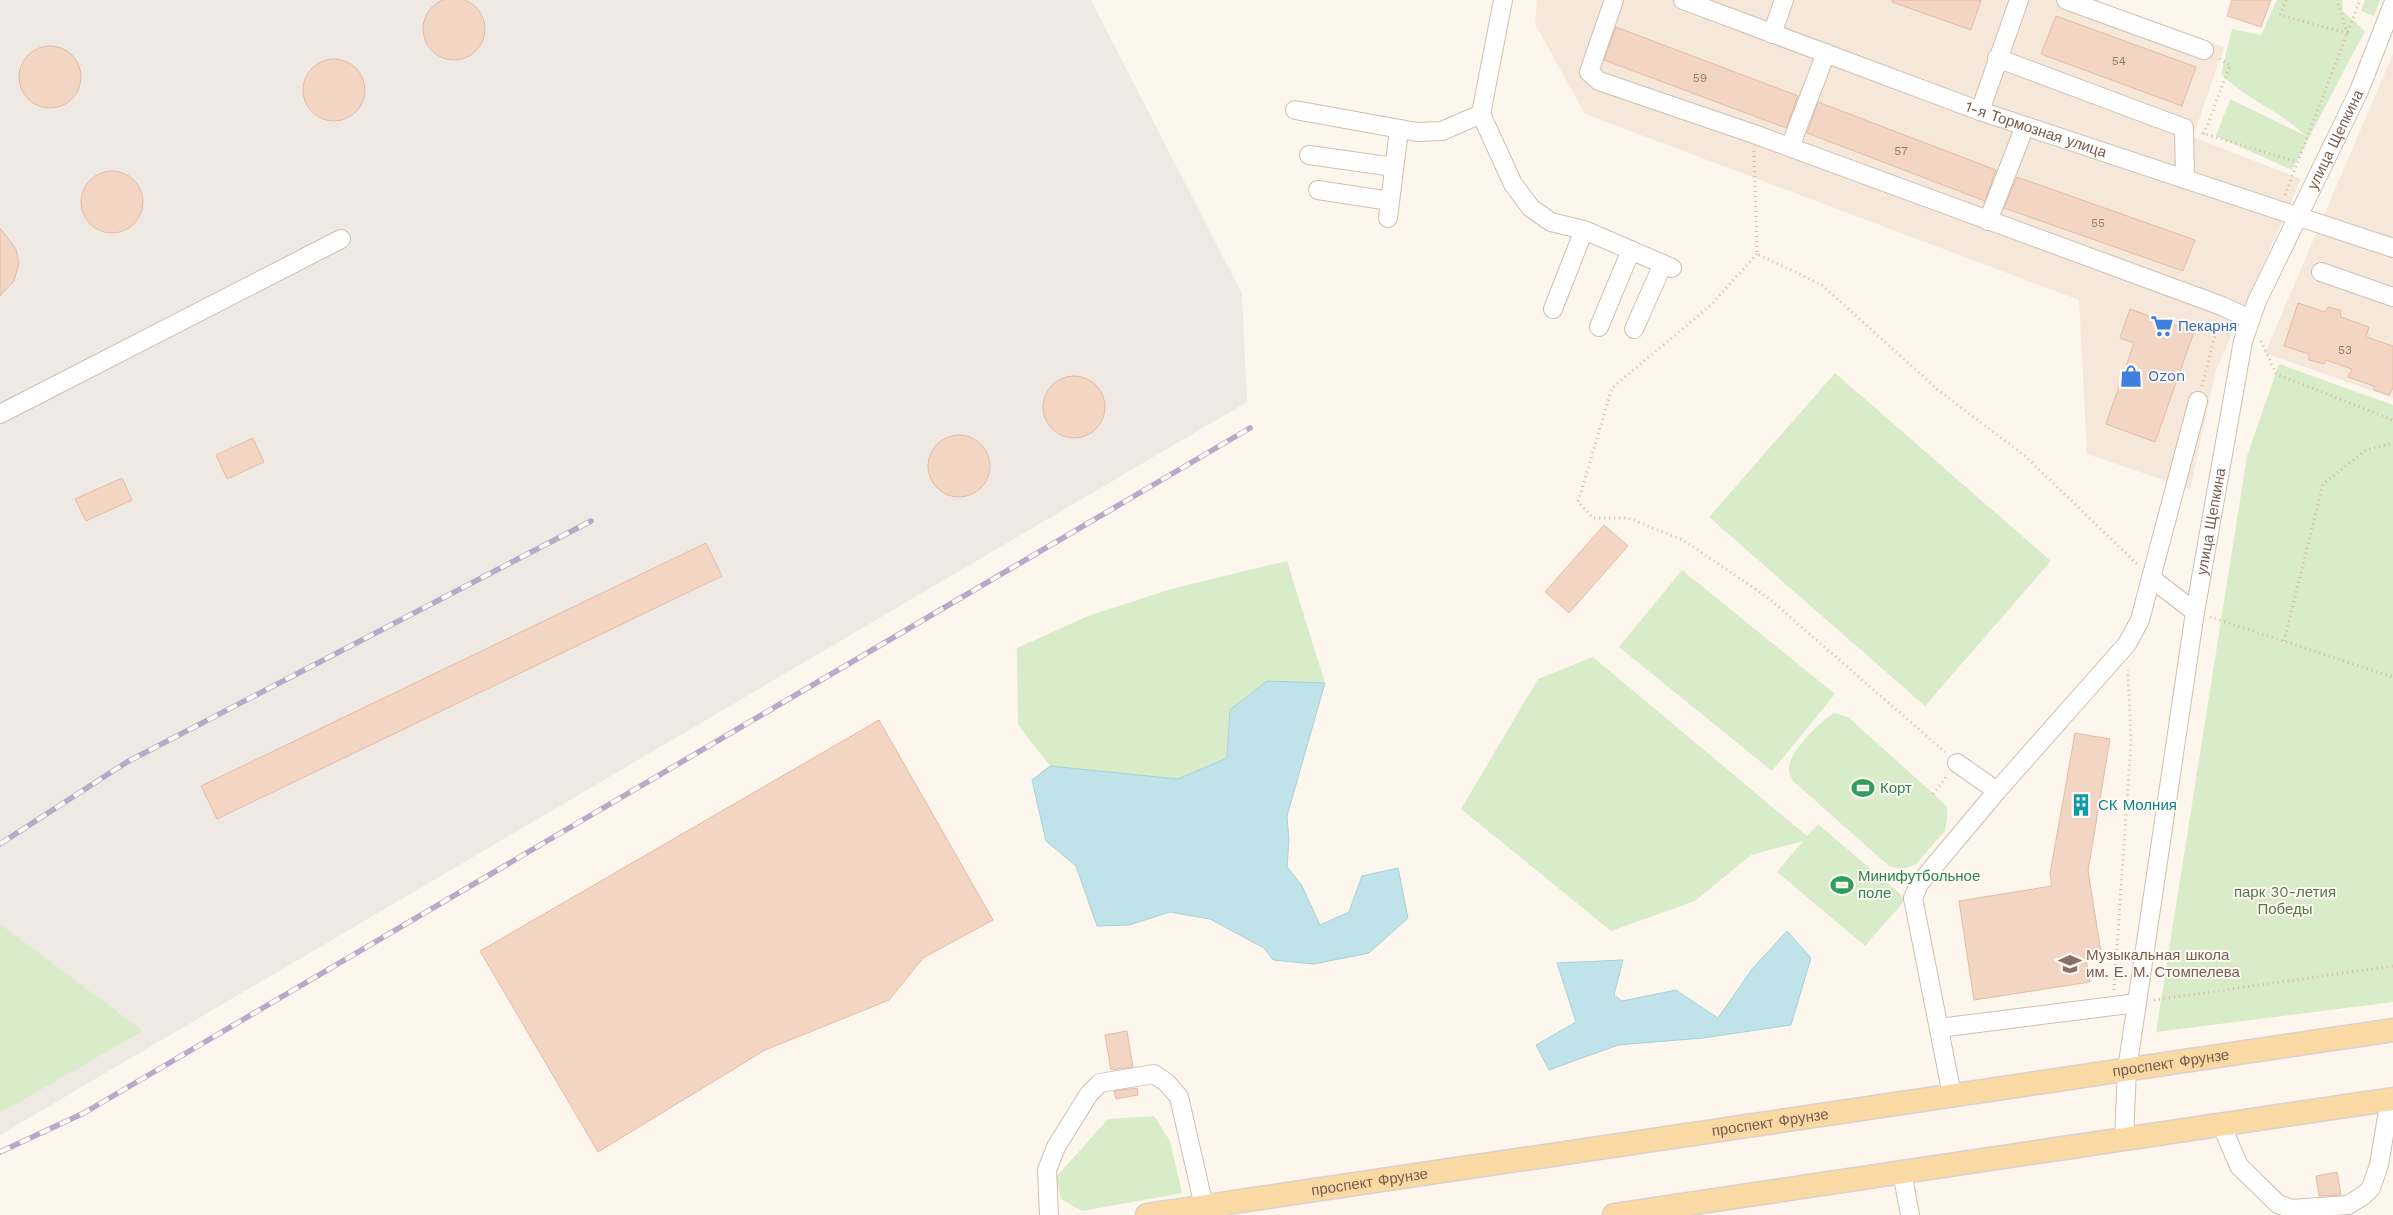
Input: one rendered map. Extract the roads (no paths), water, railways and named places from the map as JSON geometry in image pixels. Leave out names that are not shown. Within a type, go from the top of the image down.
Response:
[{"type":"main road","name":"проспект Фрунзе","points":[[1146,1215],[1205,1211],[1952,1095],[2393,1030]]},
{"type":"main road","points":[[1614,1215],[2391,1099]]},
{"type":"street","points":[[1503,0],[1481,114],[1513,184],[1532,208],[1552,222],[1584,230],[1668,266],[1634,329]]},
{"type":"street","points":[[1614,0],[1589,72],[1599,81],[1790,147],[2222,306],[2250,319]]},
{"type":"street","name":"1-я Тормозная улица","points":[[1683,0],[1980,111],[2393,248]]},
{"type":"street","points":[[1772,34],[1784,0]]},
{"type":"street","points":[[1980,111],[1997,58],[2019,0]]},
{"type":"street","points":[[2066,0],[2204,50]]},
{"type":"street","name":"улица Щепкина","points":[[2124,1139],[2127,1069],[2195,612],[2243,341],[2250,319],[2387,35],[2393,4]]},
{"type":"street","points":[[1790,147],[1826,53]]},
{"type":"street","points":[[1997,58],[2184,128],[2185,179]]},
{"type":"street","points":[[1295,110],[1417,132],[1442,131],[1481,114]]},
{"type":"street","points":[[1988,221],[2025,126]]},
{"type":"street","points":[[1388,218],[1399,130]]},
{"type":"street","points":[[1309,154],[1394,167]]},
{"type":"street","points":[[1318,190],[1390,201]]},
{"type":"street","points":[[1553,309],[1584,230]]},
{"type":"street","points":[[0,414],[341,239]]},
{"type":"street","points":[[1599,327],[1631,250]]},
{"type":"street","points":[[2321,272],[2393,297]]},
{"type":"street","points":[[1952,1095],[1913,898],[1919,884],[1997,791],[2127,644],[2140,620],[2198,401]]},
{"type":"street","points":[[2152,578],[2195,612]]},
{"type":"street","points":[[1957,763],[1997,791]]},
{"type":"street","points":[[1939,1028],[2137,1003]]},
{"type":"street","points":[[1049,1215],[1048,1170],[1056,1146],[1089,1094],[1100,1083],[1154,1074],[1167,1083],[1179,1097],[1205,1211]]},
{"type":"street","points":[[2221,1124],[2239,1166],[2278,1204],[2292,1209],[2348,1205],[2372,1188],[2379,1165],[2391,1099]]},
{"type":"street","points":[[1902,1172],[1910,1215]]},
{"type":"water","points":[[1267,681],[1325,683],[1287,816],[1289,840],[1287,867],[1301,884],[1320,925],[1349,912],[1362,876],[1398,868],[1408,918],[1369,953],[1314,964],[1273,960],[1264,948],[1210,919],[1170,912],[1129,925],[1097,926],[1076,866],[1046,841],[1032,780],[1050,766],[1178,779],[1227,758],[1230,710]]},
{"type":"water","points":[[1787,931],[1811,958],[1791,1025],[1703,1038],[1618,1045],[1549,1070],[1536,1045],[1576,1022],[1557,963],[1623,960],[1614,995],[1622,1001],[1676,990],[1718,1018],[1752,969]]},
{"type":"railway","points":[[0,1152],[84,1113],[1250,428]]},
{"type":"railway","points":[[0,844],[127,762],[591,521]]},
{"type":"place","name":"Пекарня","points":[[2162,326]]},
{"type":"place","name":"Ozon","points":[[2131,376]]},
{"type":"place","name":"Корт","points":[[1863,788]]},
{"type":"place","name":"СК Молния","points":[[2081,805]]},
{"type":"place","name":"Минифутбольное поле","points":[[1842,885]]},
{"type":"place","name":"Музыкальная школа им. Е. М. Стомпелева","points":[[2070,964]]},
{"type":"park label","name":"парк 30-летия Победы","points":[[2285,900]]}]
